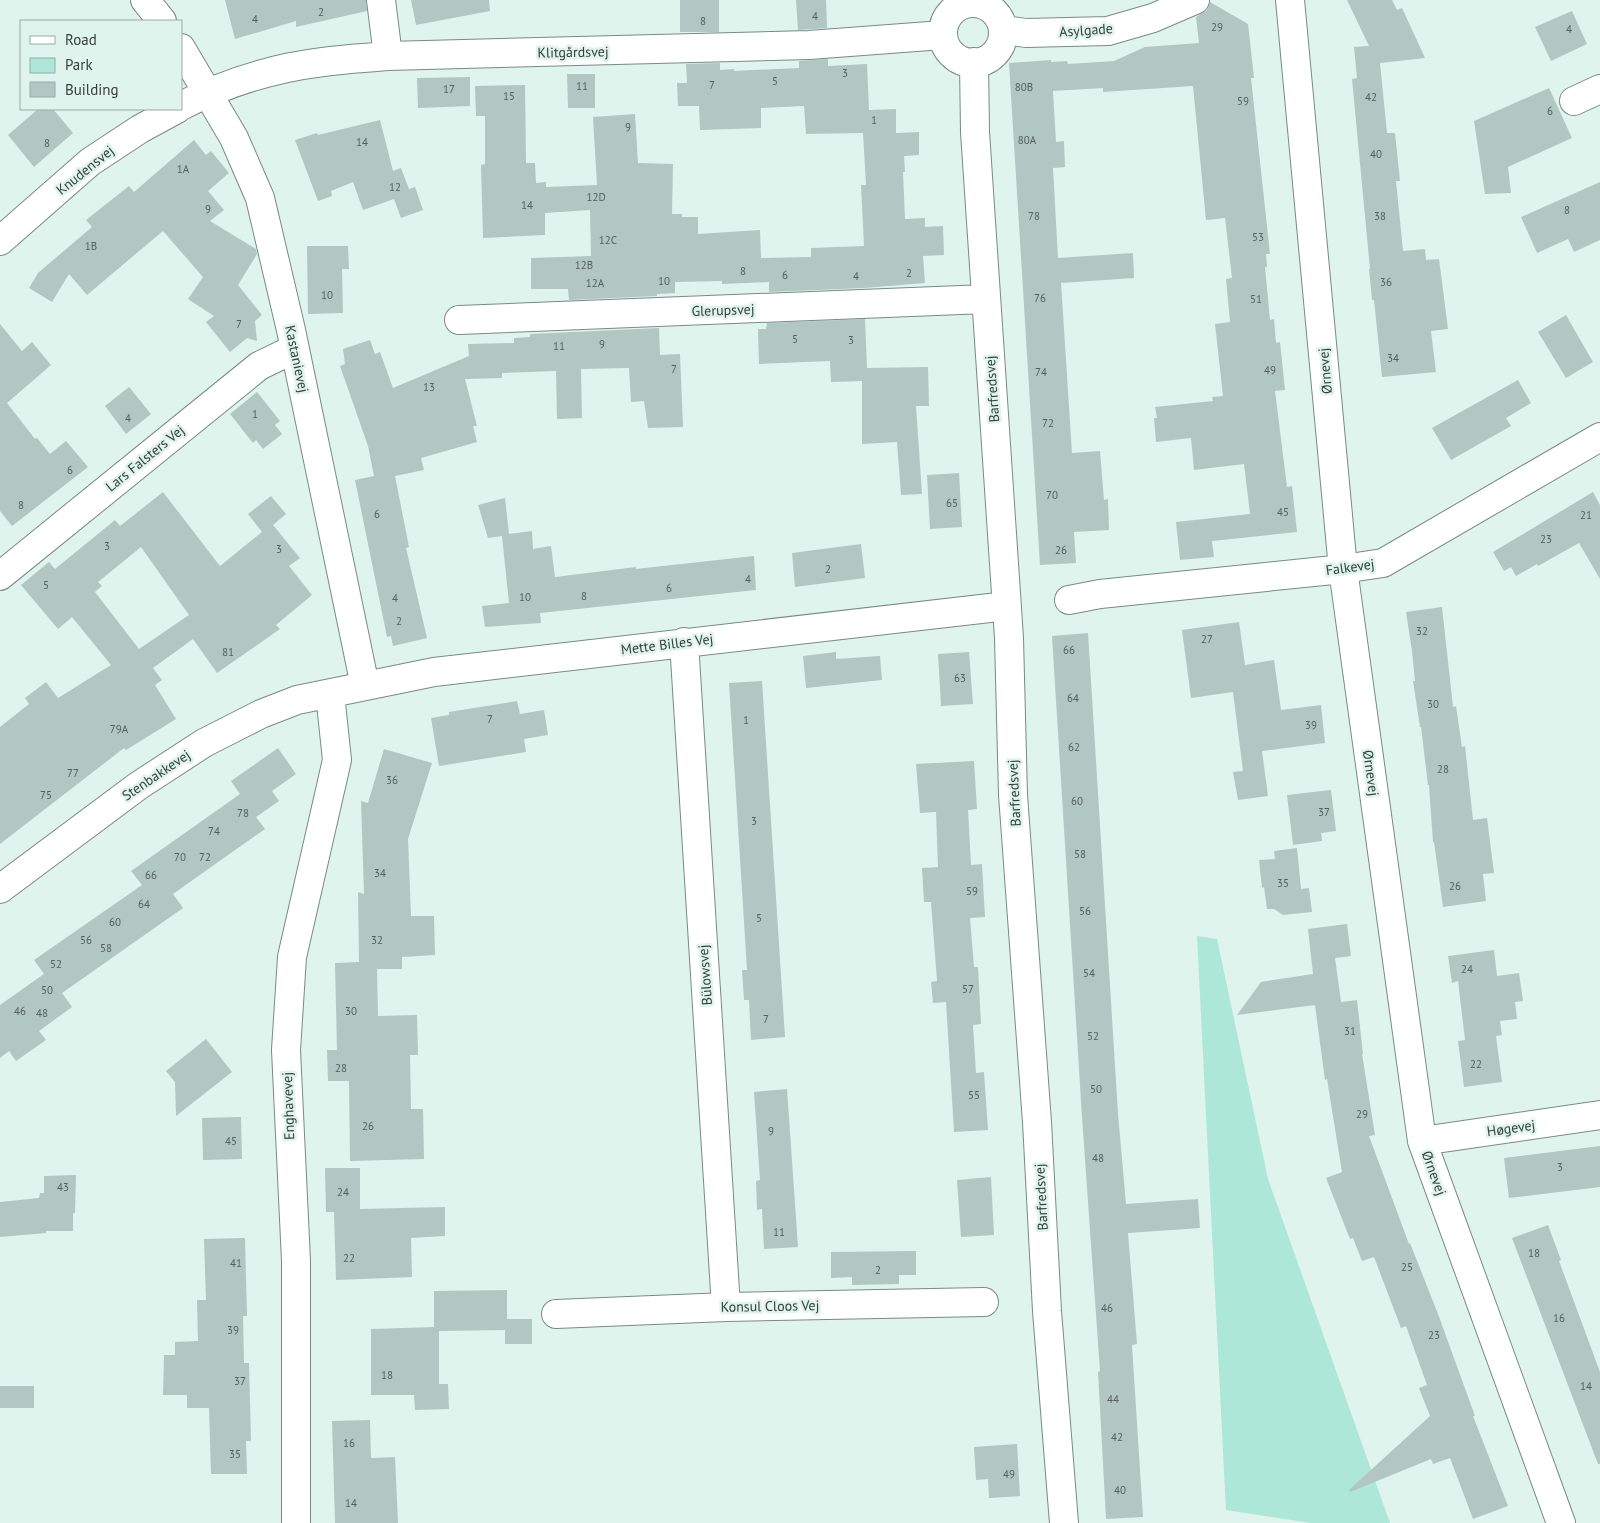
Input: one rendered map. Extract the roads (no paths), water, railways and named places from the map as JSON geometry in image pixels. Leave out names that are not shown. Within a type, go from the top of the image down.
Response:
[{"type":"street","points":[[145,0],[161,20]]},
{"type":"street","points":[[381,0],[388,56]]},
{"type":"street","name":"Asylgade","points":[[1003,30],[1026,33],[1108,31],[1153,18],[1195,0]]},
{"type":"street","name":"Ørnevej","points":[[1290,0],[1343,569],[1422,1141],[1561,1523]]},
{"type":"street","points":[[975,1],[991,8],[997,14],[1003,30],[1002,40],[992,56],[984,61],[974,62],[957,58],[950,52],[945,44],[943,35],[944,25],[948,16],[956,8],[975,1]]},
{"type":"street","name":"Klitgårdsvej","points":[[208,92],[279,70],[323,62],[388,56],[808,46],[943,35]]},
{"type":"street","name":"Kastanievej","points":[[182,50],[234,138],[260,198],[365,686]]},
{"type":"street","name":"Barfredsvej","points":[[974,62],[976,132],[986,299],[1009,646],[1013,795],[1037,1122],[1047,1320],[1064,1523]]},
{"type":"street","points":[[1574,101],[1600,89]]},
{"type":"street","points":[[182,105],[208,92]]},
{"type":"street","name":"Knudensvej","points":[[0,241],[90,162],[140,129],[175,110]]},
{"type":"street","name":"Glerupsvej","points":[[459,320],[986,299]]},
{"type":"street","name":"Lars Falsters Vej","points":[[0,576],[259,366],[294,349]]},
{"type":"street","name":"Falkevej","points":[[1069,600],[1100,594],[1343,569],[1383,563],[1600,437]]},
{"type":"street","name":"Mette Billes Vej","points":[[330,694],[434,672],[1006,606]]},
{"type":"street","name":"Bülowsvej","points":[[684,642],[726,1307]]},
{"type":"street","name":"Stenbakkevej","points":[[0,889],[138,786],[204,743],[261,714],[297,700],[330,694]]},
{"type":"street","name":"Enghavevej","points":[[296,1523],[296,1261],[286,1050],[292,958],[337,760],[330,694]]},
{"type":"street","name":"Høgevej","points":[[1422,1141],[1600,1115]]},
{"type":"street","name":"Konsul Cloos Vej","points":[[556,1314],[726,1307],[984,1302]]}]
